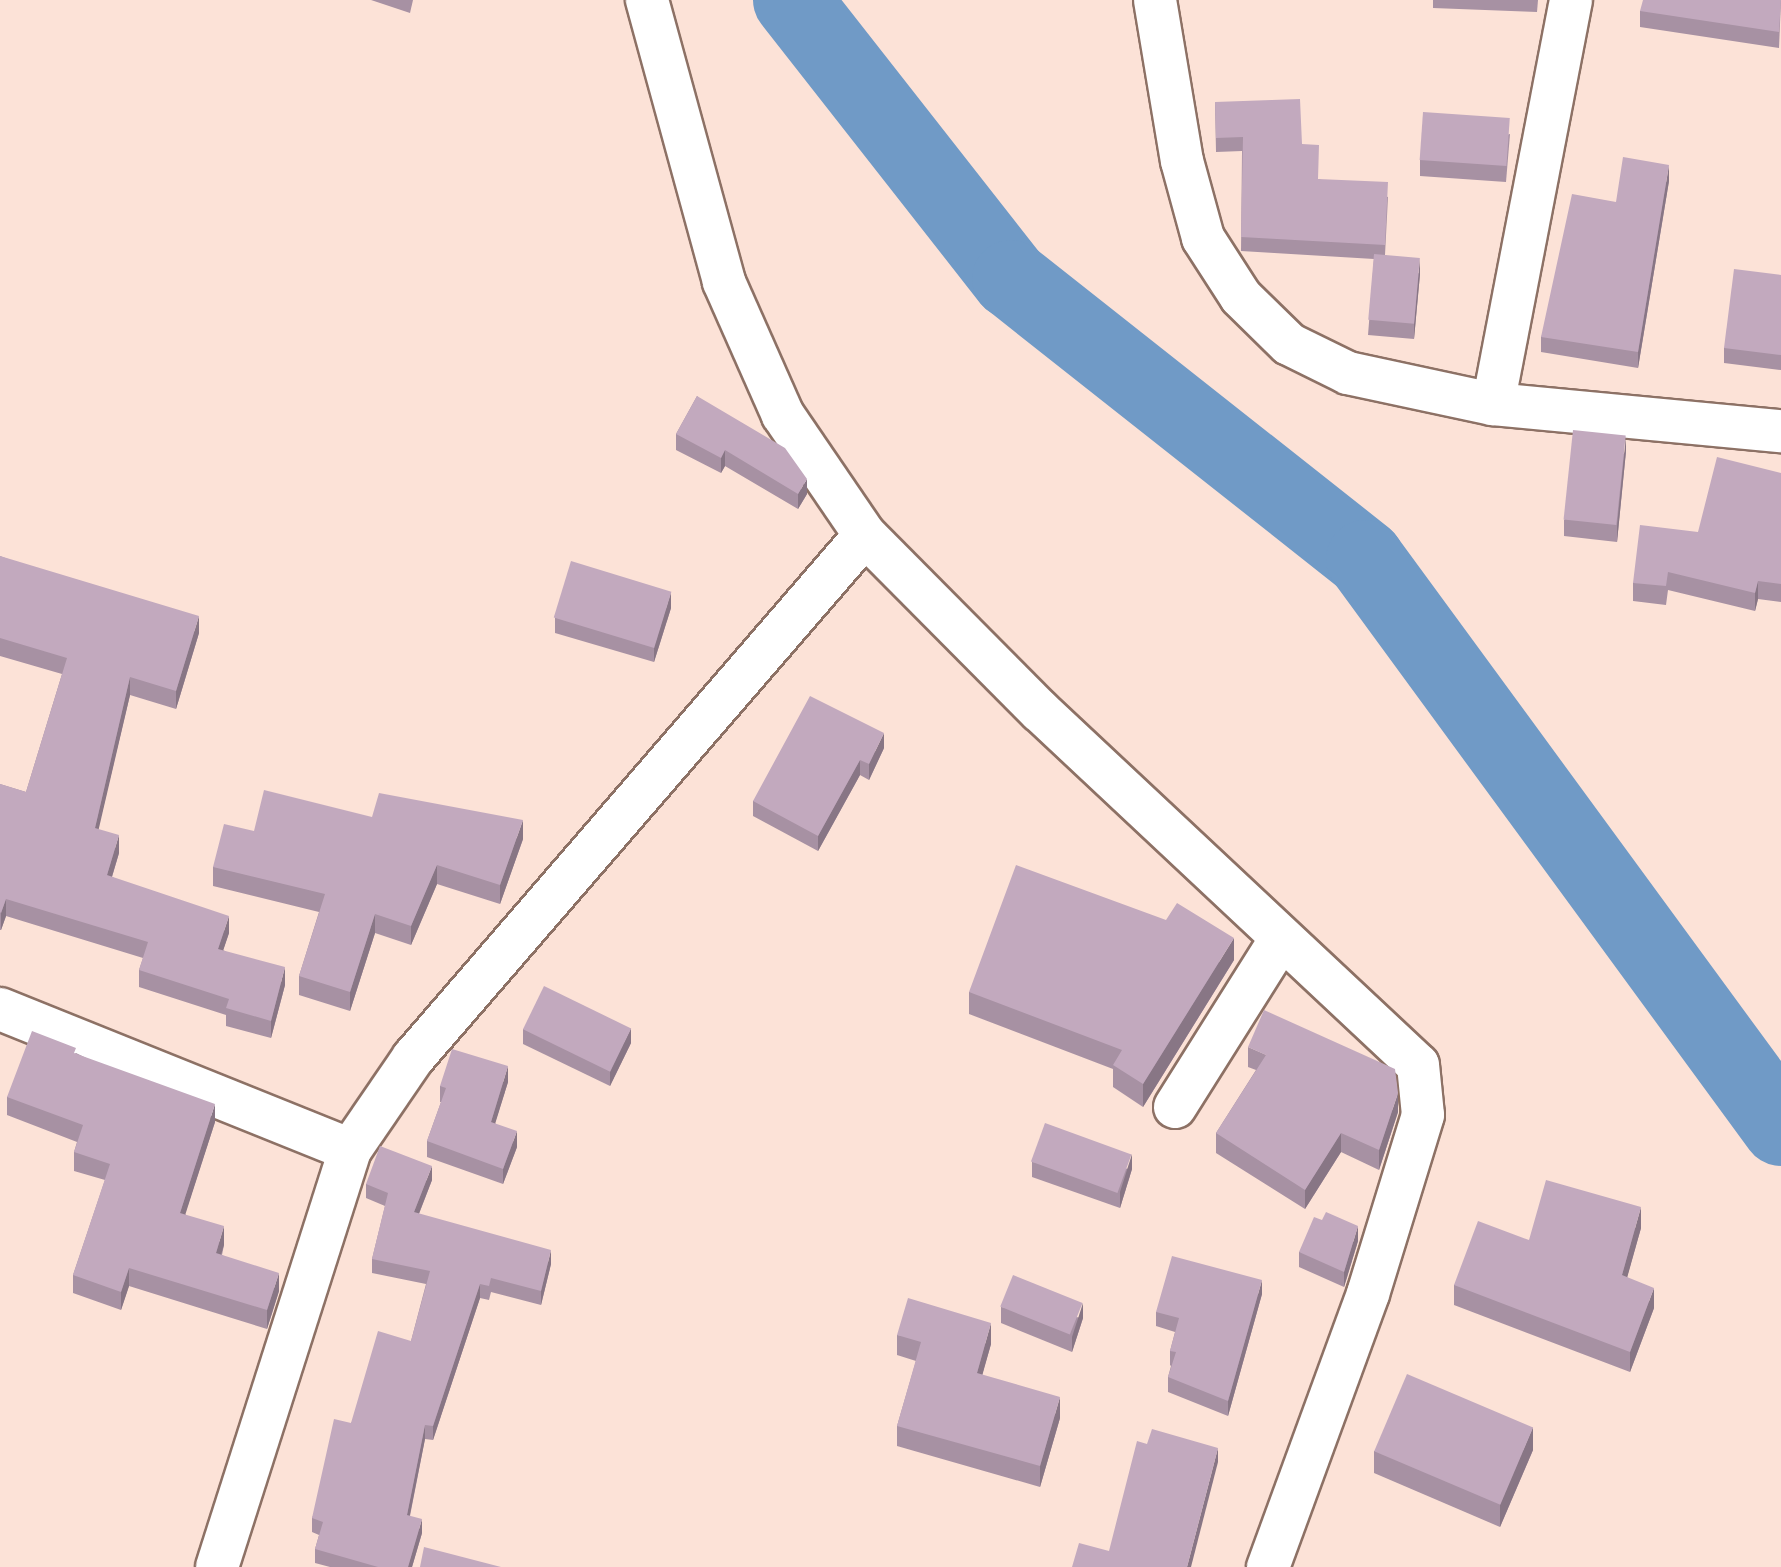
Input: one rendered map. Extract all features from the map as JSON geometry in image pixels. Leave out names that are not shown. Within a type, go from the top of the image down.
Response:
[{"type":"street","points":[[647,0],[724,282],[783,414],[865,534],[1280,940],[1418,1065],[1424,1096],[1368,1294],[1268,1567]]},
{"type":"street","points":[[1155,0],[1182,161],[1203,238],[1240,297],[1290,344],[1348,373],[1493,404],[1781,431]]},
{"type":"street","points":[[1493,404],[1571,0]]},
{"type":"street","points":[[218,1567],[350,1150],[413,1058],[865,534]]},
{"type":"street","points":[[1175,1108],[1280,940]]},
{"type":"street","points":[[0,1009],[350,1150]]},
{"type":"building","points":[[1643,0],[1781,0],[1779,32],[1640,11]]},
{"type":"building","points":[[1300,99],[1302,144],[1319,145],[1318,179],[1388,182],[1385,245],[1241,237],[1243,137],[1216,138],[1215,102]]},
{"type":"building","points":[[1423,112],[1510,118],[1506,166],[1420,160]]},
{"type":"building","points":[[1623,157],[1669,165],[1638,352],[1541,337],[1572,194],[1616,202]]},
{"type":"building","points":[[1374,254],[1420,258],[1414,324],[1368,320]]},
{"type":"building","points":[[1734,269],[1781,275],[1781,355],[1724,348]]},
{"type":"building","points":[[697,396],[785,448],[807,479],[798,494],[725,450],[721,458],[676,434]]},
{"type":"building","points":[[1573,430],[1626,436],[1616,525],[1564,520]]},
{"type":"building","points":[[1717,457],[1781,473],[1781,584],[1758,581],[1755,593],[1668,572],[1666,586],[1633,583],[1640,525],[1698,532]]},
{"type":"building","points":[[0,556],[199,616],[176,691],[130,677],[95,828],[119,835],[107,875],[229,916],[218,949],[285,967],[271,1021],[226,1008],[229,999],[139,970],[148,942],[6,899],[0,912],[0,784],[26,792],[67,658],[0,638]]},
{"type":"building","points":[[571,561],[671,592],[654,648],[554,617]]},
{"type":"building","points":[[810,696],[884,733],[869,764],[860,760],[818,836],[753,801]]},
{"type":"building","points":[[264,790],[372,817],[379,793],[523,820],[500,885],[437,865],[411,926],[375,914],[350,992],[299,976],[325,894],[213,867],[224,824],[254,831]]},
{"type":"building","points":[[1016,865],[1166,920],[1177,903],[1234,938],[1143,1084],[1113,1065],[1122,1050],[969,992]]},
{"type":"building","points":[[544,986],[631,1029],[610,1072],[523,1029]]},
{"type":"building","points":[[1264,1010],[1395,1069],[1398,1093],[1379,1150],[1341,1133],[1305,1190],[1216,1133],[1266,1055],[1248,1047]]},
{"type":"building","points":[[32,1031],[76,1048],[74,1053],[215,1104],[180,1213],[224,1226],[216,1253],[279,1273],[267,1310],[129,1268],[121,1292],[73,1275],[110,1164],[74,1152],[83,1125],[7,1097]]},
{"type":"building","points":[[452,1049],[508,1066],[491,1122],[517,1131],[503,1169],[427,1141],[446,1088],[440,1086]]},
{"type":"building","points":[[1045,1123],[1131,1154],[1117,1193],[1031,1162]]},
{"type":"building","points":[[380,1146],[432,1166],[414,1212],[551,1250],[541,1291],[491,1278],[489,1286],[480,1284],[433,1426],[425,1425],[407,1515],[422,1519],[408,1567],[378,1567],[315,1549],[323,1522],[312,1518],[334,1419],[351,1423],[378,1331],[411,1341],[430,1271],[372,1259],[388,1193],[366,1184]]},
{"type":"building","points":[[1546,1180],[1641,1207],[1622,1275],[1654,1288],[1630,1352],[1454,1285],[1478,1221],[1529,1240]]},
{"type":"building","points":[[1326,1212],[1358,1226],[1344,1272],[1299,1252],[1314,1217],[1322,1220]]},
{"type":"building","points":[[1172,1256],[1262,1280],[1228,1401],[1168,1377],[1176,1352],[1170,1351],[1179,1318],[1156,1312]]},
{"type":"building","points":[[1013,1275],[1083,1303],[1070,1335],[1000,1307]]},
{"type":"building","points":[[908,1298],[991,1323],[977,1373],[1060,1397],[1040,1466],[897,1426],[921,1342],[897,1335]]},
{"type":"building","points":[[1407,1374],[1533,1428],[1500,1505],[1374,1451]]},
{"type":"building","points":[[1152,1429],[1218,1448],[1187,1567],[1072,1567],[1079,1543],[1109,1551],[1137,1441],[1147,1444]]},
{"type":"building","points":[[424,1547],[501,1567],[420,1567]]},
{"type":"waterway","points":[[792,0],[1011,279],[1365,559],[1781,1127]]}]
